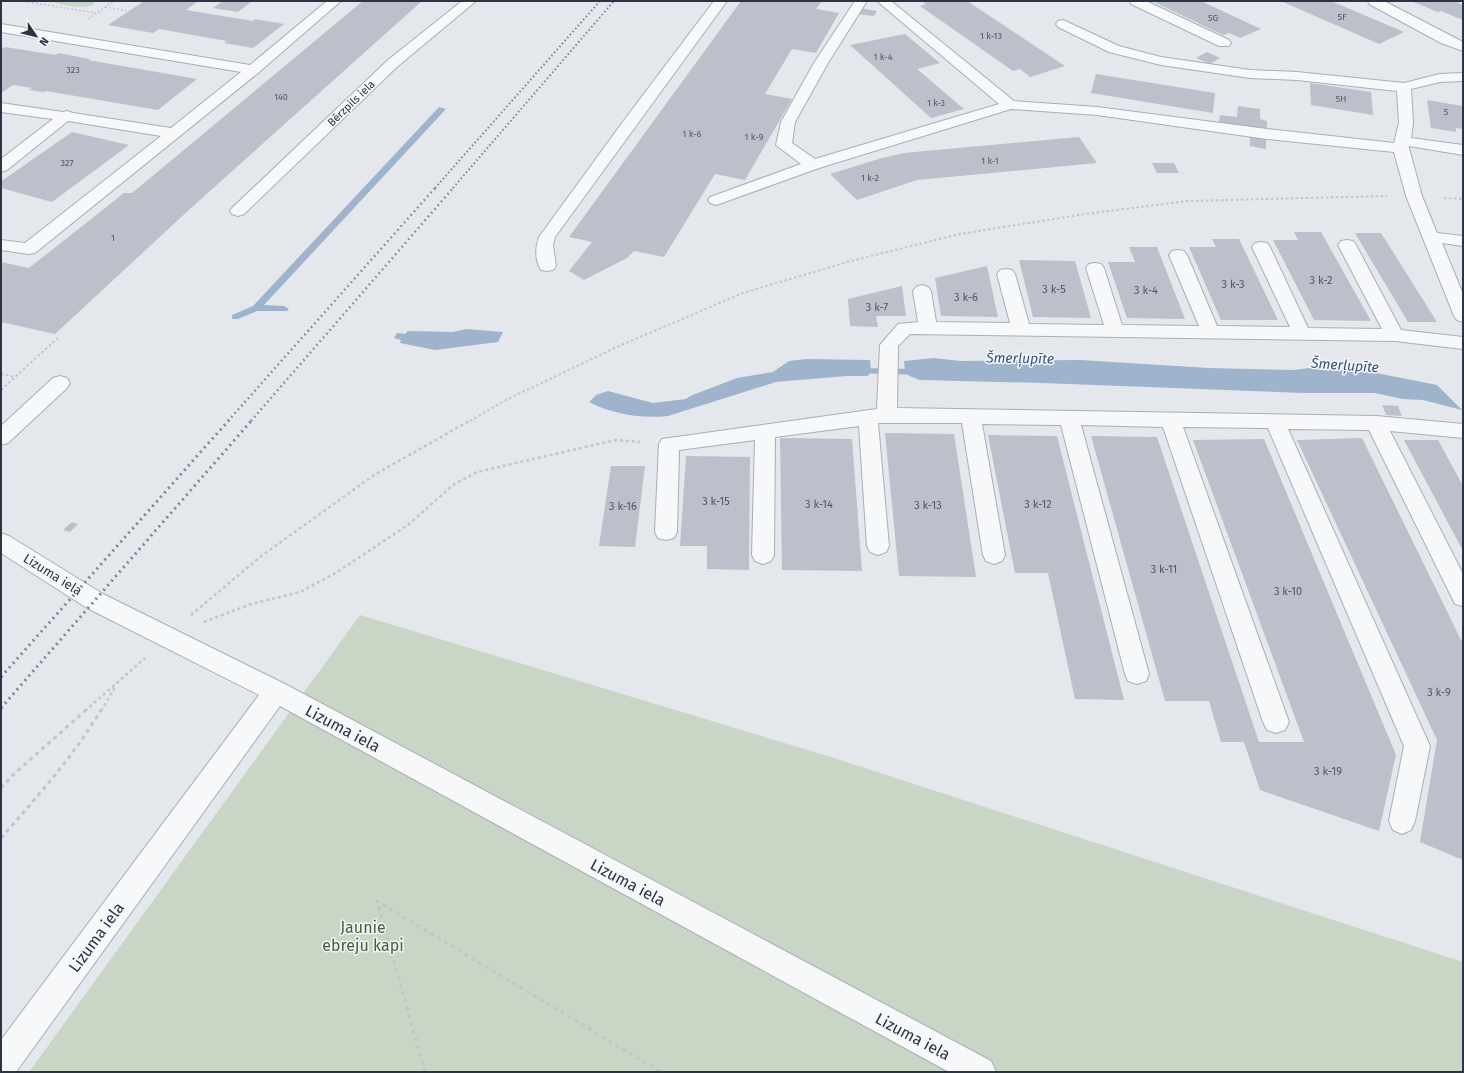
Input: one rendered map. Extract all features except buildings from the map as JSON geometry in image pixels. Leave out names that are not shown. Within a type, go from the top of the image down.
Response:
[{"type":"street","points":[[1,244],[29,249],[253,70],[335,1]]},
{"type":"street","name":"Bērzpils iela","points":[[238,211],[393,63],[470,1]]},
{"type":"street","points":[[547,266],[544,245],[547,236],[721,1]]},
{"type":"street","points":[[812,165],[784,145],[788,122],[821,63],[861,1]]},
{"type":"street","points":[[883,1],[1010,105]]},
{"type":"street","points":[[1136,1],[1224,43]]},
{"type":"street","points":[[1374,1],[1446,40],[1463,47]]},
{"type":"street","points":[[1063,24],[1114,49],[1161,61],[1250,74],[1297,76],[1404,87],[1440,78],[1463,77]]},
{"type":"street","points":[[1,28],[253,70]]},
{"type":"street","points":[[1404,87],[1406,123],[1402,144],[1414,196],[1463,316]]},
{"type":"street","points":[[716,200],[812,165],[1010,105],[1097,111],[1268,134],[1463,150]]},
{"type":"street","points":[[1,108],[3,107],[67,115],[174,133]]},
{"type":"street","points":[[1,167],[67,115]]},
{"type":"street","points":[[1431,237],[1463,241]]},
{"type":"street","points":[[1347,245],[1395,335]]},
{"type":"street","points":[[1261,247],[1302,334]]},
{"type":"street","points":[[1178,255],[1211,333]]},
{"type":"street","points":[[1095,268],[1115,332]]},
{"type":"street","points":[[1006,274],[1021,330]]},
{"type":"street","points":[[922,291],[928,329]]},
{"type":"street","points":[[878,546],[877,417],[888,379],[889,345],[905,328],[1395,335],[1463,343]]},
{"type":"street","points":[[1,438],[60,383]]},
{"type":"street","points":[[666,532],[669,444],[877,417],[1069,418],[1376,424],[1463,431]]},
{"type":"street","points":[[971,417],[994,555]]},
{"type":"street","points":[[1069,418],[1137,674]]},
{"type":"street","points":[[1171,420],[1276,722]]},
{"type":"street","points":[[1275,422],[1417,746],[1402,821]]},
{"type":"street","points":[[1376,424],[1463,597]]},
{"type":"street","points":[[763,555],[765,432]]},
{"type":"street","name":"Lizuma iela","points":[[1,542],[95,601],[276,692],[980,1072]]},
{"type":"street","name":"Lizuma iela","points":[[1,1066],[276,692]]},
{"type":"path","points":[[109,1],[113,2]]},
{"type":"path","points":[[28,2],[96,13]]},
{"type":"path","points":[[61,11],[66,8]]},
{"type":"path","points":[[105,8],[128,11]]},
{"type":"path","points":[[1,788],[14,774],[116,685],[166,637],[260,557],[374,475],[506,400],[619,346],[743,293],[851,260],[960,234],[1085,214],[1187,201],[1414,196]]},
{"type":"path","points":[[1,390],[60,336]]},
{"type":"path","points":[[1,374],[15,377]]},
{"type":"path","points":[[166,637],[251,604],[300,592],[334,574],[408,525],[453,485],[477,472],[616,440],[669,444]]},
{"type":"path","points":[[1,838],[51,782],[89,731],[116,685]]},
{"type":"path","points":[[425,1072],[377,901],[661,1072]]},
{"type":"green space","points":[[52,1],[92,1],[95,3],[80,7]]},
{"type":"green space","name":"Jaunie ebreju kapi","points":[[360,615],[831,757],[1463,962],[1463,1072],[29,1072]]},
{"type":"water","points":[[466,329],[503,332],[498,342],[435,350],[400,343],[401,340],[394,338],[397,333],[405,334],[408,331],[453,332]]},
{"type":"water","points":[[934,358],[960,361],[1080,360],[1209,368],[1294,370],[1309,368],[1371,372],[1437,385],[1462,410],[1423,400],[1402,399],[1375,393],[1303,393],[920,380],[909,376],[905,370],[904,361]]},
{"type":"water","points":[[806,359],[870,360],[871,371],[868,376],[847,376],[776,382],[668,416],[648,417],[627,415],[607,410],[589,402],[596,395],[608,391],[653,403],[686,399],[690,396],[737,378],[773,372],[789,361]]},
{"type":"waterway","points":[[256,308],[442,109]]},
{"type":"waterway","name":"Šmerļupīte","points":[[235,317],[256,308]]},
{"type":"waterway","name":"Šmerļupīte","points":[[256,308],[284,309]]},
{"type":"waterway","name":"Šmerļupīte","points":[[857,371],[918,372]]},
{"type":"railway","points":[[435,188],[600,1]]},
{"type":"railway","points":[[453,188],[614,1]]},
{"type":"railway","points":[[228,421],[436,187]]},
{"type":"railway","points":[[251,421],[454,187]]},
{"type":"railway","points":[[1,677],[229,420]]},
{"type":"railway","points":[[1,708],[252,420]]}]
